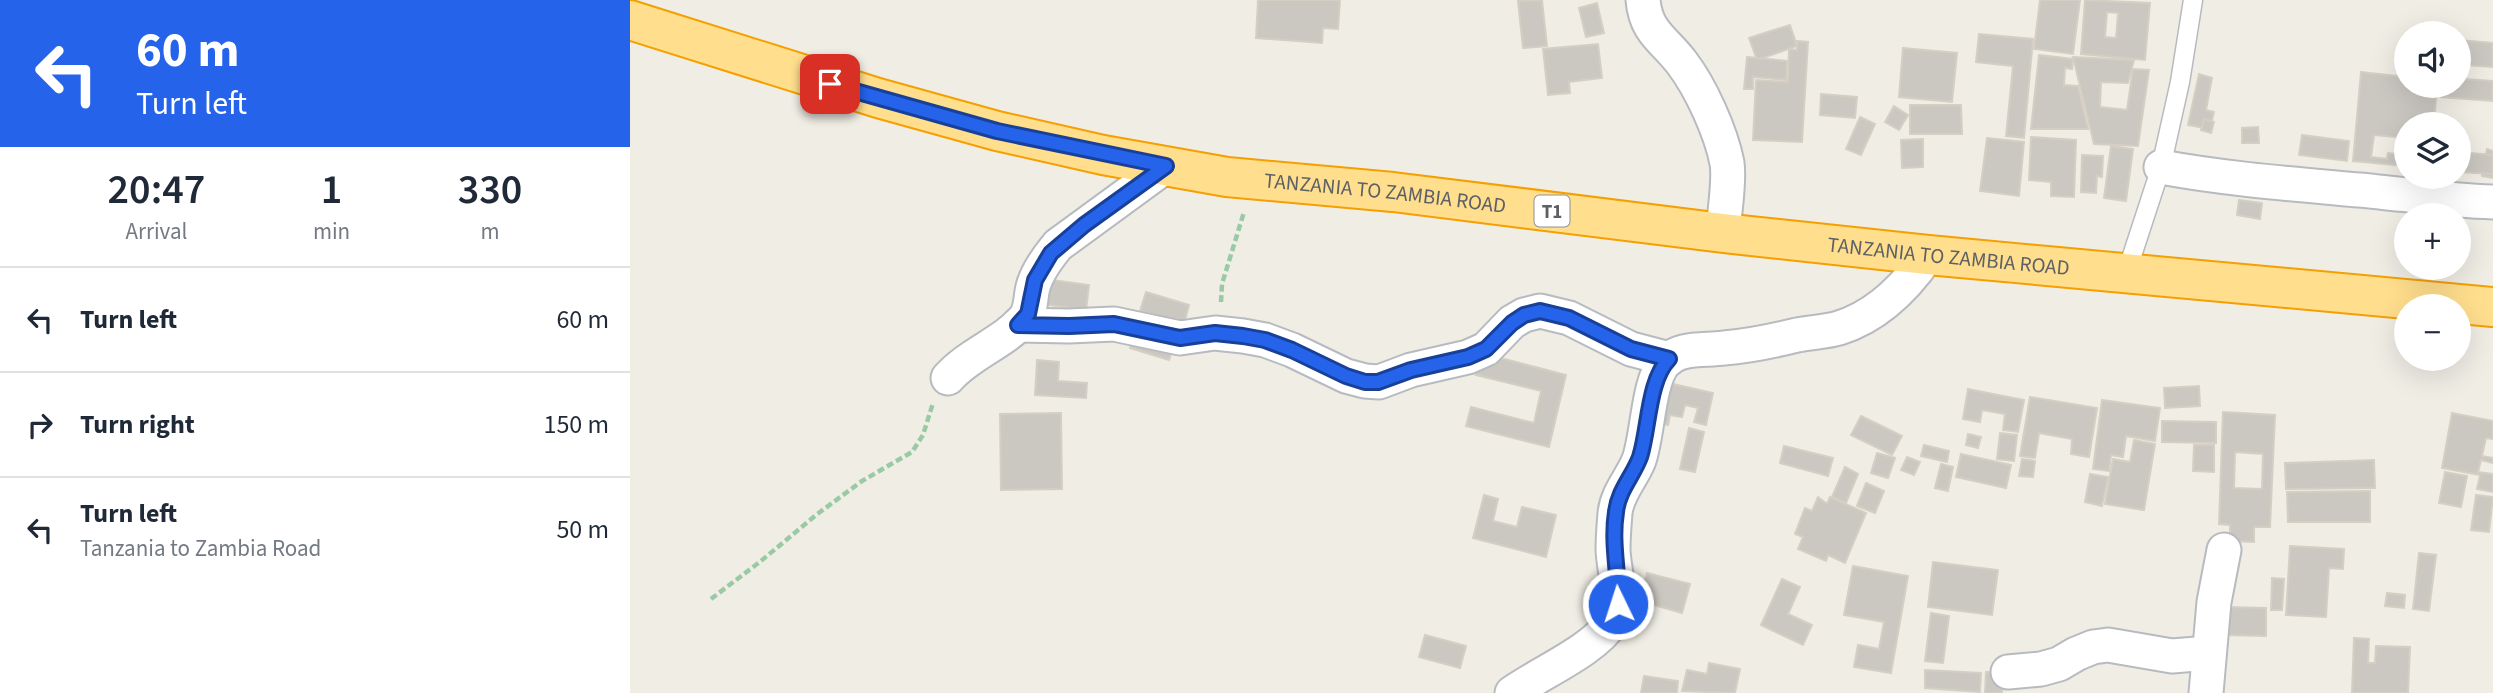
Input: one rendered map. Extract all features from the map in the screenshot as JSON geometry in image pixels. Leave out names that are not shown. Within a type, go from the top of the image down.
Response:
[{"type":"highway","name":"TANZANIA TO ZAMBIA ROAD","points":[[630,20],[798,74],[970,124],[1103,155],[1166,166],[1255,179],[1407,193],[1723,233],[1928,255],[2493,307]]},
{"type":"street","points":[[1643,0],[1646,19],[1653,32],[1682,64],[1707,107],[1720,141],[1727,165],[1723,233]]},
{"type":"street","points":[[948,378],[960,364],[1018,325],[1028,314],[1035,280],[1051,253],[1095,217],[1166,166]]},
{"type":"street","points":[[2161,167],[2216,177],[2453,201],[2493,202]]},
{"type":"street","points":[[1512,693],[1600,637],[1616,615],[1618,593],[1613,548],[1616,509],[1639,458],[1654,389],[1660,371],[1669,359],[1688,350],[1724,349],[1775,342],[1839,328],[1894,296],[1907,284],[1928,255]]},
{"type":"street","points":[[1018,325],[1050,327],[1114,324],[1180,338],[1215,333],[1265,340],[1346,376],[1365,382],[1378,382],[1411,370],[1468,357],[1486,349],[1524,315],[1540,311],[1569,318],[1631,349],[1669,359]]},
{"type":"street","points":[[2206,693],[2214,602],[2224,550]]},
{"type":"street","points":[[2008,671],[2041,669],[2059,664],[2093,647],[2108,645],[2172,656],[2209,653]]},
{"type":"lane","points":[[2126,274],[2161,167],[2180,82],[2193,0]]},
{"type":"path","points":[[1225,334],[1220,308],[1222,284],[1255,179]]},
{"type":"path","points":[[711,599],[862,481],[912,452],[919,443],[929,410],[948,378]]},
{"type":"building","points":[[1258,0],[1340,0],[1338,29],[1323,28],[1322,43],[1256,38]]},
{"type":"building","points":[[1542,0],[1547,46],[1523,48],[1518,1]]},
{"type":"building","points":[[2040,0],[2080,0],[2073,54],[2034,49]]},
{"type":"building","points":[[2085,0],[2150,3],[2145,60],[2081,54]],"holes":[[[2107,12],[2118,13],[2116,38],[2105,37]]]},
{"type":"building","points":[[1597,3],[1604,33],[1586,37],[1579,8]]},
{"type":"building","points":[[1790,25],[1797,46],[1757,60],[1749,38]]},
{"type":"building","points":[[1979,34],[2033,39],[2024,138],[2006,136],[2013,66],[1976,62]]},
{"type":"building","points":[[1797,41],[1808,42],[1802,142],[1753,140],[1756,80],[1788,82],[1789,49],[1797,50]]},
{"type":"building","points":[[2471,41],[2493,43],[2493,67],[2471,65]]},
{"type":"building","points":[[1598,44],[1602,78],[1569,82],[1570,93],[1548,95],[1543,49]]},
{"type":"building","points":[[1903,48],[1957,53],[1952,102],[1899,97]]},
{"type":"building","points":[[2039,55],[2073,59],[2072,69],[2065,68],[2064,85],[2078,86],[2088,129],[2031,129]]},
{"type":"building","points":[[1747,57],[1787,61],[1786,80],[1753,77],[1753,89],[1744,89]]},
{"type":"building","points":[[2073,57],[2134,60],[2128,83],[2101,82],[2100,107],[2127,110],[2133,69],[2149,70],[2138,146],[2094,144]]},
{"type":"building","points":[[2361,72],[2394,76],[2394,98],[2436,98],[2435,112],[2394,112],[2394,137],[2374,135],[2371,157],[2387,159],[2388,153],[2394,154],[2394,165],[2353,161]]},
{"type":"building","points":[[2199,74],[2212,78],[2206,110],[2214,112],[2210,129],[2188,125]]},
{"type":"building","points":[[2471,79],[2493,81],[2493,101],[2454,98],[2471,98]]},
{"type":"building","points":[[1821,94],[1857,97],[1855,118],[1820,115]]},
{"type":"building","points":[[1910,105],[1961,105],[1962,134],[1910,134]]},
{"type":"building","points":[[1894,106],[1908,115],[1899,130],[1885,122]]},
{"type":"building","points":[[1860,117],[1875,124],[1861,155],[1846,149]]},
{"type":"building","points":[[2204,119],[2214,122],[2211,133],[2201,130]]},
{"type":"building","points":[[2258,127],[2259,143],[2242,143],[2242,128]]},
{"type":"building","points":[[2302,135],[2349,141],[2347,161],[2299,155]]},
{"type":"building","points":[[2031,137],[2076,140],[2074,197],[2051,196],[2051,182],[2029,180]]},
{"type":"building","points":[[1987,138],[2024,142],[2019,196],[1980,191]]},
{"type":"building","points":[[1923,139],[1923,167],[1902,168],[1901,140]]},
{"type":"building","points":[[2111,146],[2133,149],[2126,201],[2104,198]]},
{"type":"building","points":[[2487,149],[2493,151],[2493,178],[2482,176]]},
{"type":"building","points":[[2471,153],[2493,155],[2493,174],[2471,173]]},
{"type":"building","points":[[2082,155],[2103,156],[2102,177],[2097,176],[2096,193],[2081,192]]},
{"type":"building","points":[[2239,200],[2262,203],[2260,219],[2237,215]]},
{"type":"building","points":[[1038,278],[1089,285],[1086,310],[1034,303]]},
{"type":"building","points":[[1146,292],[1189,305],[1184,324],[1140,311]]},
{"type":"building","points":[[1135,332],[1174,344],[1169,360],[1130,348]]},
{"type":"building","points":[[1481,353],[1566,375],[1549,447],[1466,426],[1471,407],[1534,423],[1541,391],[1476,375]]},
{"type":"building","points":[[1037,360],[1059,362],[1058,381],[1087,383],[1086,398],[1035,395]]},
{"type":"building","points":[[1660,381],[1713,393],[1706,425],[1694,422],[1698,408],[1685,405],[1682,417],[1670,415],[1668,425],[1650,421]]},
{"type":"building","points":[[2199,386],[2200,406],[2165,408],[2164,388]]},
{"type":"building","points":[[1968,389],[2024,400],[2018,432],[2003,430],[2005,414],[1982,410],[1980,422],[1963,419]]},
{"type":"building","points":[[2030,397],[2097,408],[2089,457],[2071,454],[2072,439],[2039,433],[2035,458],[2020,456]]},
{"type":"building","points":[[2102,400],[2160,408],[2155,441],[2126,436],[2123,457],[2111,455],[2109,471],[2093,469]]},
{"type":"building","points":[[2223,412],[2275,415],[2270,527],[2254,527],[2254,542],[2230,541],[2230,525],[2219,524]],"holes":[[[2235,452],[2263,454],[2262,489],[2234,488]]]},
{"type":"building","points":[[1061,413],[1062,489],[1001,490],[1000,414]]},
{"type":"building","points":[[2452,413],[2493,421],[2493,439],[2486,438],[2482,456],[2493,458],[2493,463],[2481,460],[2478,472],[2493,474],[2493,492],[2477,489],[2480,475],[2442,468]]},
{"type":"building","points":[[1861,416],[1902,436],[1892,455],[1851,435]]},
{"type":"building","points":[[2162,421],[2216,422],[2216,443],[2162,442]]},
{"type":"building","points":[[1689,428],[1704,432],[1695,472],[1680,469]]},
{"type":"building","points":[[2000,433],[2017,435],[2014,461],[1997,459]]},
{"type":"building","points":[[1968,434],[1981,437],[1978,448],[1966,445]]},
{"type":"building","points":[[2134,440],[2155,444],[2144,510],[2105,504],[2113,459],[2130,462]]},
{"type":"building","points":[[1924,445],[1949,451],[1947,462],[1921,456]]},
{"type":"building","points":[[2194,445],[2214,445],[2214,472],[2193,471]]},
{"type":"building","points":[[1784,446],[1833,458],[1828,476],[1780,463]]},
{"type":"building","points":[[1877,453],[1895,458],[1888,478],[1871,473]]},
{"type":"building","points":[[1961,454],[2011,465],[2006,488],[1956,477]]},
{"type":"building","points":[[1907,457],[1920,462],[1914,475],[1901,470]]},
{"type":"building","points":[[2022,459],[2035,461],[2033,477],[2019,476]]},
{"type":"building","points":[[2374,460],[2375,488],[2286,489],[2285,463]]},
{"type":"building","points":[[1941,464],[1953,467],[1948,491],[1935,488]]},
{"type":"building","points":[[1845,467],[1858,474],[1846,503],[1832,497]]},
{"type":"building","points":[[2445,472],[2467,476],[2461,507],[2439,503]]},
{"type":"building","points":[[2090,474],[2108,477],[2102,506],[2085,502]]},
{"type":"building","points":[[1866,483],[1884,491],[1875,513],[1857,506]]},
{"type":"building","points":[[2370,491],[2370,522],[2288,522],[2287,492]]},
{"type":"building","points":[[1484,495],[1498,499],[1493,521],[1517,527],[1522,507],[1556,515],[1546,557],[1473,538]]},
{"type":"building","points":[[2476,495],[2493,497],[2489,532],[2471,530]]},
{"type":"building","points":[[1818,497],[1827,504],[1830,497],[1866,513],[1845,563],[1828,555],[1826,561],[1798,549],[1803,537],[1795,534],[1805,508],[1812,511]]},
{"type":"building","points":[[2290,546],[2344,549],[2343,569],[2329,568],[2326,617],[2286,615]]},
{"type":"building","points":[[2419,553],[2436,555],[2429,611],[2413,609]]},
{"type":"building","points":[[1933,562],[1998,570],[1992,615],[1928,607]]},
{"type":"building","points":[[1853,566],[1908,576],[1891,673],[1854,667],[1858,645],[1879,649],[1884,622],[1844,615]]},
{"type":"building","points":[[1647,573],[1690,584],[1682,613],[1640,601]]},
{"type":"building","points":[[2272,578],[2284,579],[2282,610],[2271,610]]},
{"type":"building","points":[[1782,579],[1800,587],[1788,614],[1812,625],[1803,645],[1761,625]]},
{"type":"building","points":[[2387,593],[2405,595],[2404,608],[2385,606]]},
{"type":"building","points":[[2225,607],[2266,608],[2266,636],[2224,635]]},
{"type":"building","points":[[1931,613],[1949,616],[1943,663],[1925,661]]},
{"type":"building","points":[[1425,635],[1466,646],[1460,668],[1419,657]]},
{"type":"building","points":[[2354,638],[2369,639],[2368,663],[2375,663],[2376,646],[2410,647],[2408,693],[2352,693]]},
{"type":"building","points":[[1709,663],[1740,669],[1735,693],[1682,691],[1687,670],[1707,674]]},
{"type":"building","points":[[1925,670],[1981,673],[1980,692],[1925,688]]},
{"type":"building","points":[[1986,672],[2003,673],[2002,693],[1985,693]]},
{"type":"building","points":[[1644,676],[1678,681],[1677,693],[1641,693]]},
{"type":"route","points":[[830,84],[997,131],[1166,166],[1106,208],[1051,253],[1035,280],[1028,314],[1018,325],[1041,327],[1114,324],[1180,338],[1215,333],[1243,336],[1265,340],[1292,350],[1346,376],[1365,382],[1378,382],[1411,370],[1468,357],[1486,349],[1524,315],[1540,311],[1569,318],[1631,349],[1669,359],[1663,364],[1654,389],[1639,458],[1616,509],[1613,548],[1618,604]]}]
